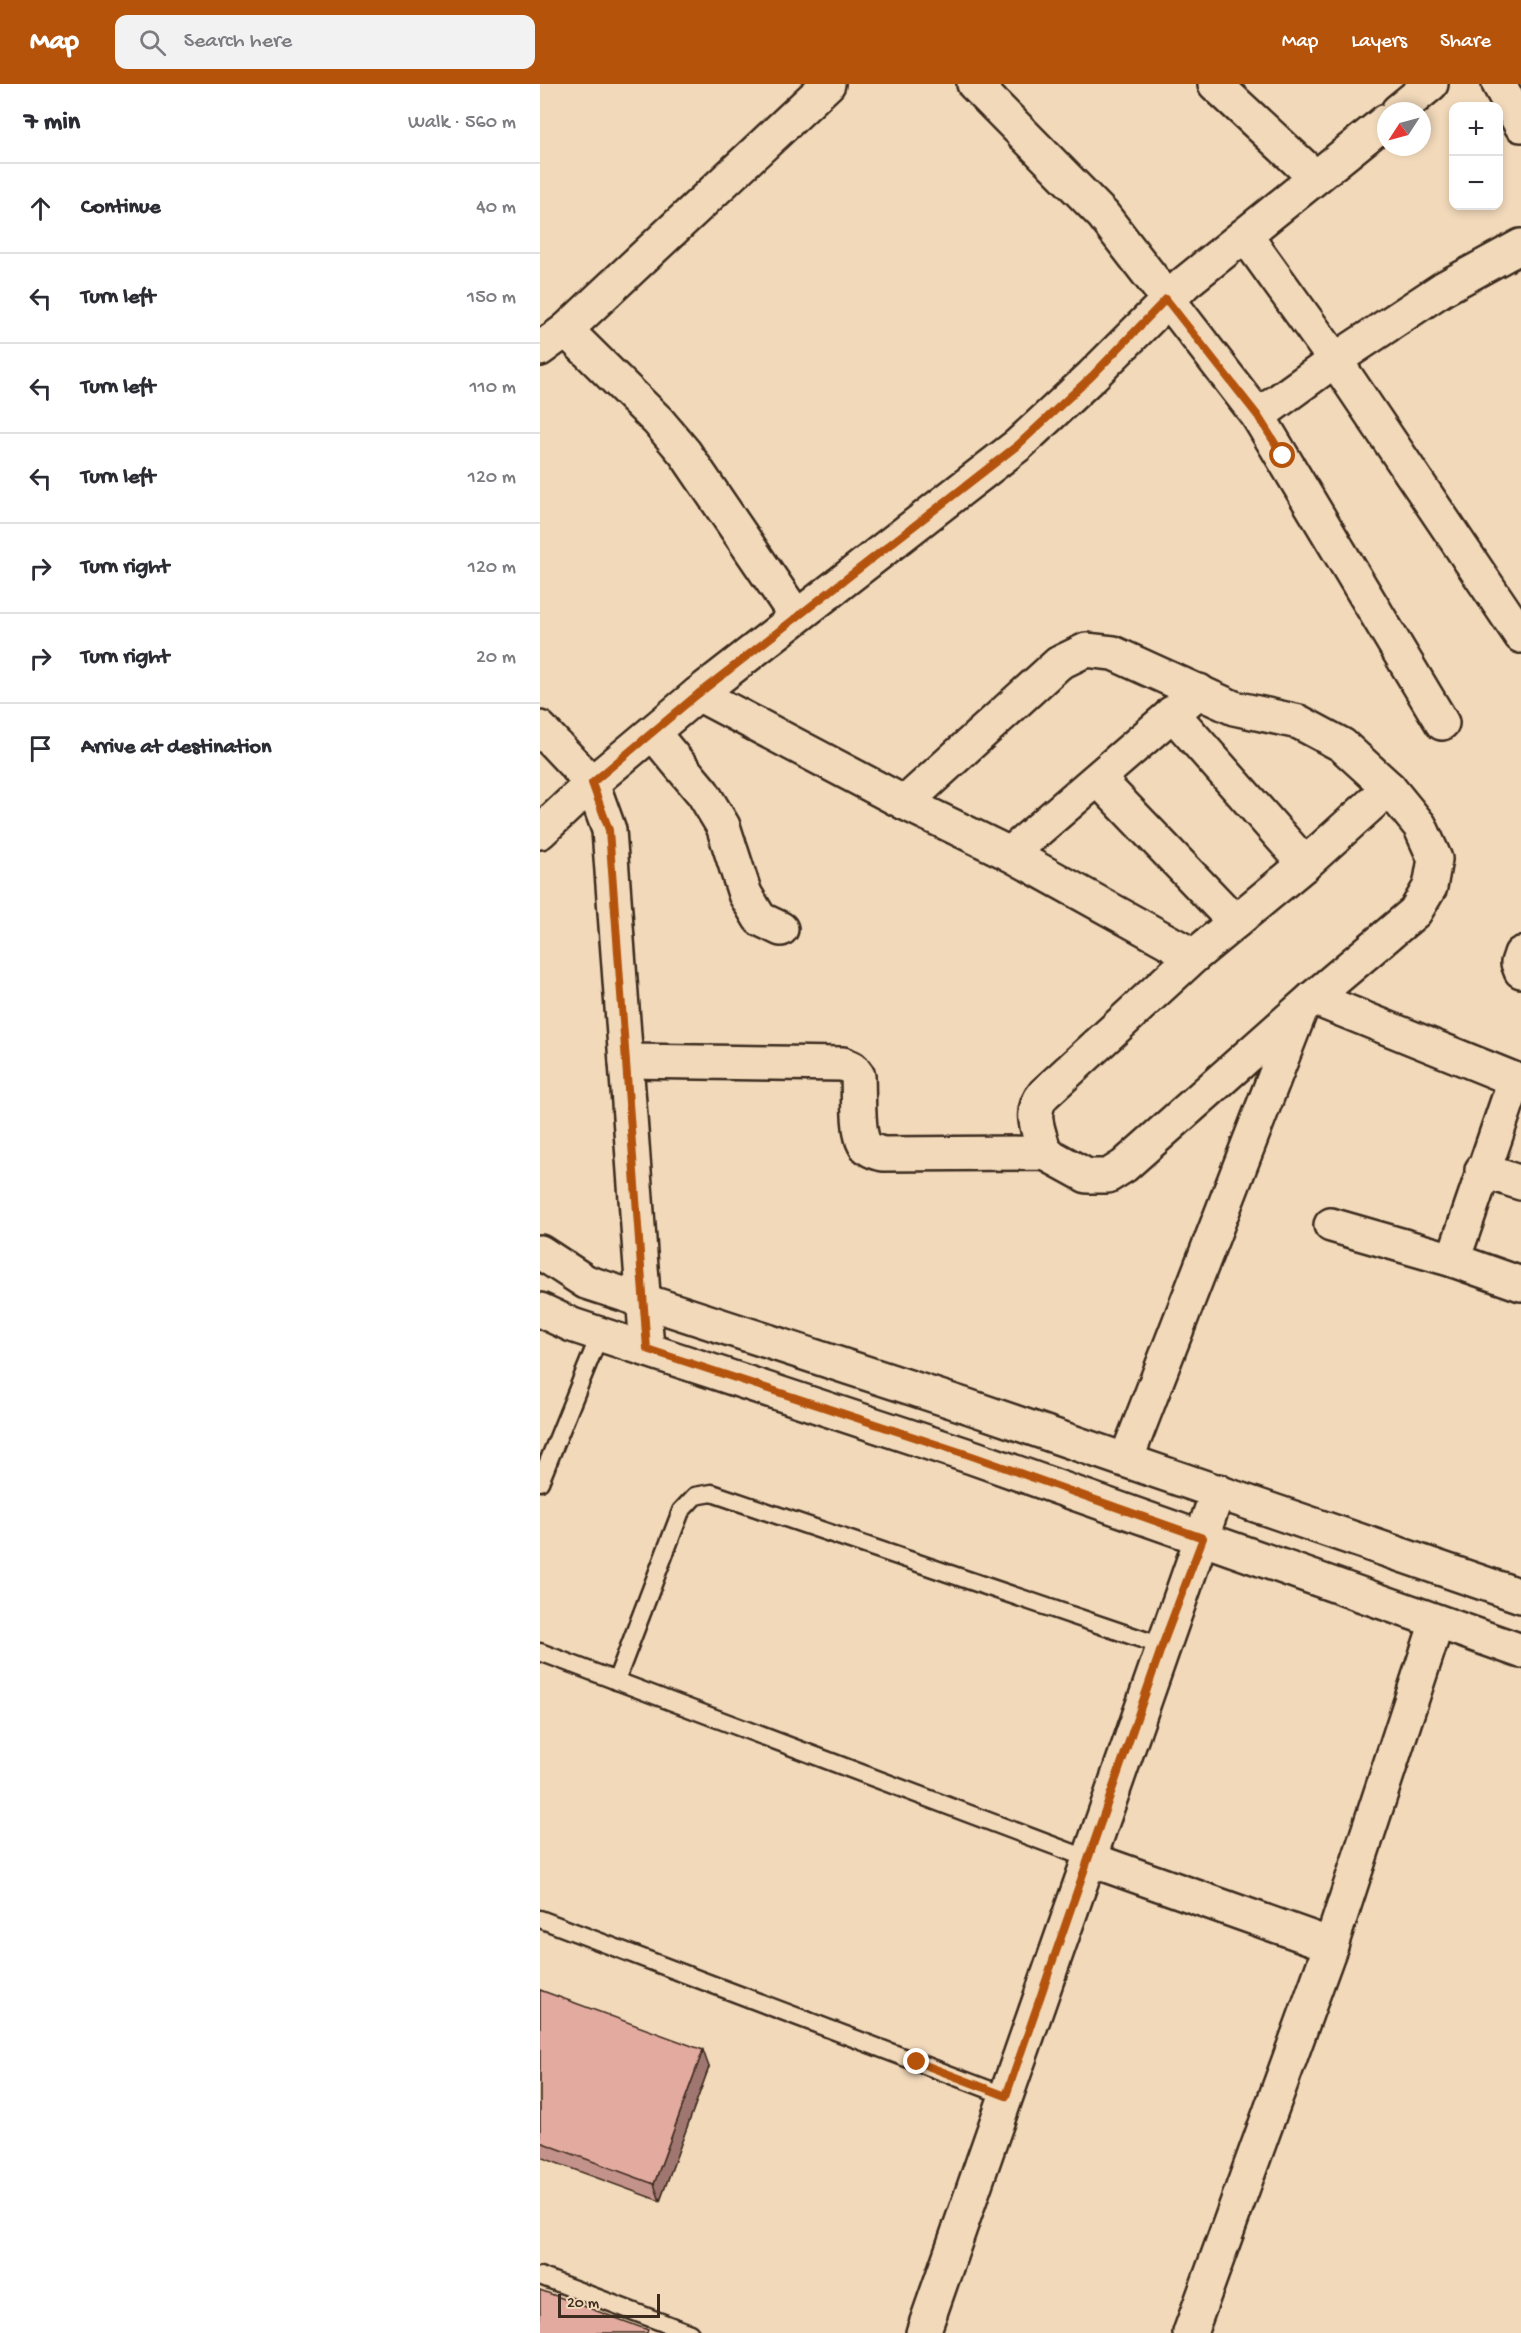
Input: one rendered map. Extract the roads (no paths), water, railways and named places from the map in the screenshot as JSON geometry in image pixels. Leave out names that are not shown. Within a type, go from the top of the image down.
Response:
[{"type":"street","points":[[796,616],[685,453],[658,421],[553,339],[828,84]]},
{"type":"street","points":[[974,84],[1102,215],[1258,416],[1442,723]]},
{"type":"street","points":[[1409,102],[1431,84]]},
{"type":"street","points":[[1499,84],[1521,125]]},
{"type":"street","points":[[1234,90],[1316,177]]},
{"type":"street","points":[[540,832],[592,783],[698,694],[1018,445],[1092,376],[1166,299],[1377,128]]},
{"type":"street","points":[[1245,235],[1335,360],[1521,636]]},
{"type":"street","points":[[1258,416],[1335,360],[1444,288],[1521,246]]},
{"type":"street","points":[[626,1061],[843,1064],[852,1068],[858,1076],[861,1134],[864,1144],[872,1151],[884,1154],[1045,1152],[1087,1176],[1108,1176],[1124,1166],[1307,1003],[1415,912],[1430,887],[1435,859],[1420,826],[1389,788],[1342,746],[1299,722],[1234,708],[1113,653],[1086,650],[1059,663],[905,802]]},
{"type":"street","points":[[1010,854],[1199,691]]},
{"type":"street","points":[[698,694],[1010,854],[1194,956]]},
{"type":"street","points":[[1172,713],[1305,864]]},
{"type":"street","points":[[540,728],[592,783],[609,830],[647,1349]]},
{"type":"street","points":[[653,733],[703,793],[723,826],[745,894],[760,919],[781,929]]},
{"type":"street","points":[[1098,779],[1234,922]]},
{"type":"street","points":[[1045,1152],[1036,1122],[1036,1102],[1194,956],[1305,864],[1389,788]]},
{"type":"street","points":[[1521,954],[1518,963],[1521,971]]},
{"type":"street","points":[[1307,1003],[1518,1081],[1482,1170],[1453,1260]]},
{"type":"street","points":[[1126,1460],[1307,1003]]},
{"type":"street","points":[[1482,1170],[1521,1183]]},
{"type":"street","points":[[1331,1225],[1453,1260],[1521,1284]]},
{"type":"street","points":[[540,1252],[586,1282],[1126,1460],[1521,1596]]},
{"type":"street","points":[[540,1310],[572,1325],[972,1456],[1521,1651]]},
{"type":"street","points":[[923,2333],[1218,1491]]},
{"type":"street","points":[[1190,2333],[1331,1945],[1437,1622]]},
{"type":"street","points":[[1089,1859],[1331,1945]]},
{"type":"lane","points":[[540,1482],[600,1334]]},
{"type":"lane","points":[[616,1681],[681,1511],[695,1496],[712,1493],[1162,1646]]},
{"type":"lane","points":[[540,1652],[1089,1859]]},
{"type":"lane","points":[[540,1919],[1006,2096]]},
{"type":"lane","points":[[540,2276],[690,2333]]}]
